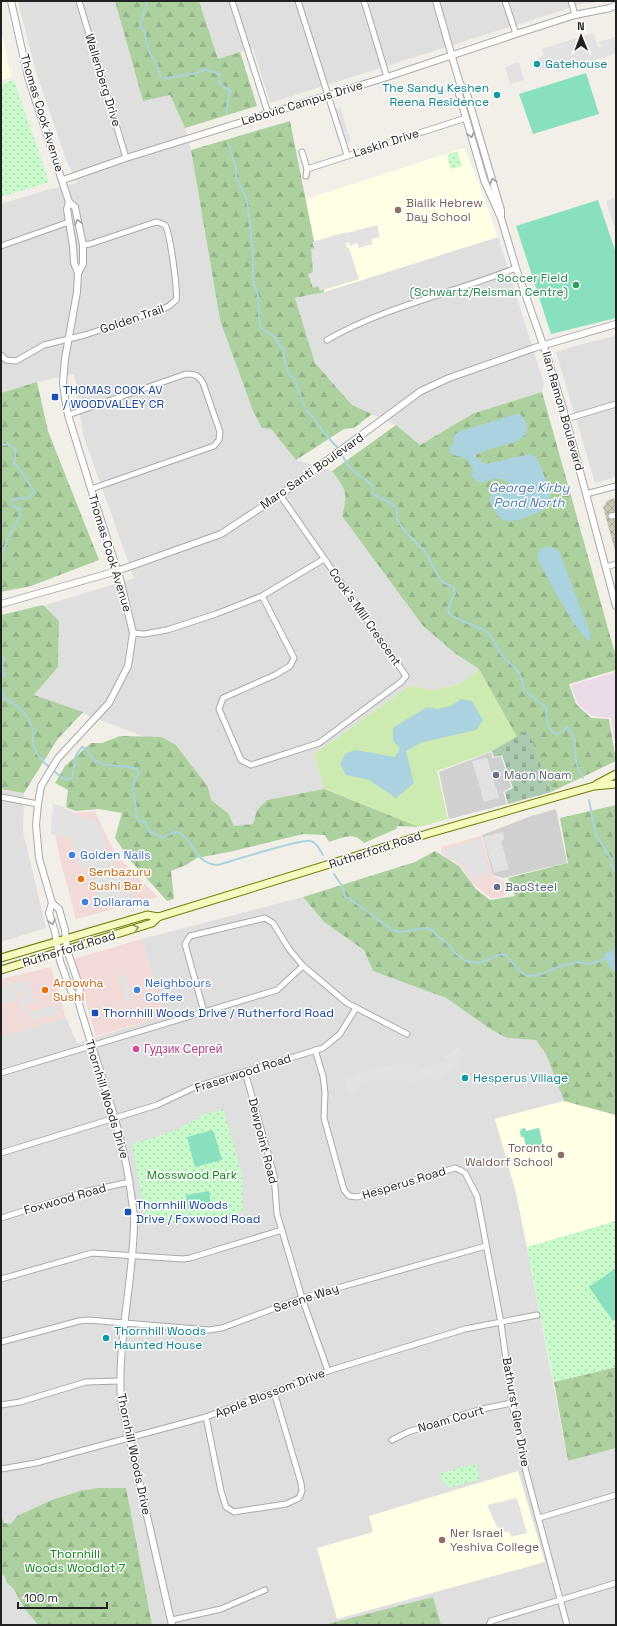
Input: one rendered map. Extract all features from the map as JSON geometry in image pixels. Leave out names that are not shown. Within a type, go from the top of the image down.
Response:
[{"type":"main road","name":"Rutherford Road","points":[[594,786],[616,774]]},
{"type":"main road","name":"Rutherford Road","points":[[1,970],[152,923],[158,917],[430,833],[594,786],[616,784]]},
{"type":"main road","name":"Rutherford Road","points":[[1,958],[148,914],[158,917]]},
{"type":"street","name":"Thomas Cook Avenue","points":[[11,1],[28,77],[69,202],[67,209],[74,263],[78,273],[77,292],[68,339],[63,383],[68,415],[117,571],[132,633],[128,666],[109,703],[58,758],[41,786],[36,825],[39,858],[52,903],[49,913],[59,952]]},
{"type":"street","name":"Wallenberg Drive","points":[[79,1],[126,158]]},
{"type":"street","points":[[232,1],[268,113]]},
{"type":"street","points":[[298,1],[347,155]]},
{"type":"street","points":[[364,1],[387,77]]},
{"type":"street","name":"Ilan Ramon Boulevard","points":[[436,1],[460,84],[459,94],[484,180],[501,218],[516,268],[544,346],[566,419],[616,606]]},
{"type":"street","points":[[505,1],[516,34]]},
{"type":"street","points":[[570,1],[575,16]]},
{"type":"street","name":"Lebovic Campus Drive","points":[[63,180],[126,158],[387,77],[516,34],[575,16],[614,8]]},
{"type":"street","name":"Ilan Ramon Boulevard","points":[[460,84],[466,91],[483,146],[502,210],[501,218]]},
{"type":"street","name":"Laskin Drive","points":[[307,169],[466,118]]},
{"type":"street","points":[[302,152],[307,169],[306,176]]},
{"type":"street","name":"Thomas Cook Avenue","points":[[69,202],[75,207],[83,244],[83,264],[78,273]]},
{"type":"street","points":[[1,246],[69,222]]},
{"type":"street","name":"Golden Trail","points":[[68,339],[85,335],[163,309],[174,303],[177,297],[167,229],[162,223],[153,223],[93,243],[83,244]]},
{"type":"street","points":[[328,340],[350,327],[374,316],[516,268]]},
{"type":"street","name":"Marc Santi Boulevard","points":[[1,604],[117,571],[221,534],[280,495],[422,391],[449,378],[544,346],[616,324]]},
{"type":"street","points":[[1,355],[6,360],[13,362],[44,345],[68,339]]},
{"type":"street","points":[[68,415],[186,374],[193,374],[199,376],[203,383],[220,432],[219,440],[214,446],[91,489]]},
{"type":"street","points":[[566,419],[616,404]]},
{"type":"street","points":[[586,494],[616,486]]},
{"type":"street","name":"Cook's Mill Crescent","points":[[262,596],[294,658],[290,666],[276,675],[223,698],[218,709],[241,760],[251,765],[319,744],[401,682],[406,676],[280,495]]},
{"type":"street","points":[[132,633],[144,634],[167,630],[216,614],[262,596],[324,559]]},
{"type":"street","points":[[606,567],[616,564]]},
{"type":"street","points":[[1,797],[38,804]]},
{"type":"street","name":"Thomas Cook Avenue","points":[[52,903],[59,909],[65,930],[67,950]]},
{"type":"street","points":[[204,1012],[185,944],[190,936],[265,918],[273,923],[289,949],[303,966],[346,1003],[407,1034]]},
{"type":"street","name":"Thornhill Woods Drive","points":[[67,950],[80,988],[78,1000]]},
{"type":"street","name":"Thornhill Woods Drive","points":[[59,952],[71,990],[78,1000],[124,1149],[130,1182],[135,1223],[124,1323],[120,1381],[121,1402],[172,1622]]},
{"type":"street","points":[[1,1073],[278,990],[303,966]]},
{"type":"street","name":"Fraserwood Road","points":[[1,1153],[157,1105],[195,1087],[323,1048],[340,1034],[356,1008]]},
{"type":"street","name":"Hesperus Road","points":[[315,1050],[323,1076],[325,1092],[324,1118],[344,1190],[349,1196],[358,1197],[455,1168],[465,1173],[477,1196]]},
{"type":"street","name":"Dewpoint Road","points":[[245,1072],[274,1175],[277,1214],[302,1298],[328,1371]]},
{"type":"street","name":"Foxwood Road","points":[[1,1218],[88,1191],[130,1182]]},
{"type":"street","name":"Bathurst Glen Drive","points":[[477,1196],[501,1323],[512,1403],[526,1472],[540,1518],[560,1600],[568,1625]]},
{"type":"street","points":[[1,1279],[92,1253],[183,1259],[190,1258],[282,1230]]},
{"type":"street","name":"Serene Way","points":[[1,1342],[79,1321],[104,1321],[208,1330],[222,1328],[302,1298],[486,1246]]},
{"type":"street","name":"Apple Blossom Drive","points":[[1,1470],[36,1463],[206,1417],[328,1371],[465,1329],[537,1315]]},
{"type":"street","points":[[1,1405],[20,1402],[86,1382],[120,1381]]},
{"type":"street","points":[[206,1417],[221,1491],[226,1507],[234,1512],[240,1512],[286,1504],[299,1498],[302,1490],[274,1392]]},
{"type":"street","name":"Noam Court","points":[[392,1440],[408,1432],[482,1409],[512,1403]]},
{"type":"street","points":[[540,1518],[616,1495]]},
{"type":"street","points":[[489,1625],[491,1621],[616,1583]]},
{"type":"street","points":[[172,1622],[221,1608],[265,1590]]},
{"type":"shaded area","points":[[18,1],[115,1],[143,100],[170,95],[185,128],[191,150],[220,320],[271,429],[296,460],[332,471],[344,488],[346,497],[342,516],[423,626],[456,654],[479,669],[462,683],[435,690],[409,686],[314,754],[324,789],[267,800],[257,810],[253,824],[234,826],[228,813],[211,800],[208,787],[176,745],[162,737],[145,737],[34,695],[58,667],[59,621],[43,606],[134,578],[83,435],[74,374],[37,382],[1,393],[1,204],[50,189],[77,183],[67,162],[36,72]]},
{"type":"shaded area","points":[[199,1],[607,1],[582,4],[270,103],[253,48],[218,59]]},
{"type":"shaded area","points":[[1,30],[11,77],[1,80]]},
{"type":"shaded area","points":[[593,33],[598,48],[601,47],[599,42],[616,37],[616,53],[558,72],[556,65],[541,70],[537,58],[544,55],[542,49]]},
{"type":"shaded area","points":[[519,62],[524,80],[510,84],[505,67]]},
{"type":"shaded area","points":[[340,107],[351,141],[346,143],[335,109]]},
{"type":"shaded area","name":"Bialik Hebrew Day School","points":[[464,148],[498,237],[324,292],[306,199]]},
{"type":"shaded area","points":[[616,197],[616,233],[606,201]]},
{"type":"shaded area","points":[[377,225],[380,237],[371,239],[373,244],[359,248],[357,243],[350,246],[349,243],[345,243],[347,248],[349,248],[359,279],[320,291],[318,286],[313,288],[308,274],[313,272],[311,249],[314,248],[312,242]]},
{"type":"shaded area","points":[[498,237],[544,384],[542,392],[474,413],[420,445],[396,425],[352,405],[315,363],[295,298],[324,292]]},
{"type":"shaded area","points":[[616,336],[616,477],[595,483],[556,352]]},
{"type":"shaded area","points":[[616,498],[616,554],[603,507],[608,500]]},
{"type":"shaded area","points":[[616,672],[616,749],[611,718],[592,716],[578,704],[571,685]]},
{"type":"shaded area","points":[[491,752],[493,758],[501,756],[511,787],[503,792],[507,804],[449,819],[439,772]]},
{"type":"shaded area","points":[[487,758],[499,798],[484,802],[472,761]]},
{"type":"shaded area","points":[[1,789],[24,793],[23,831],[46,928],[1,942]]},
{"type":"shaded area","points":[[53,804],[62,806],[77,815],[93,821],[98,820],[108,858],[126,876],[135,901],[107,908],[105,902],[98,904],[86,866],[80,867],[72,839],[51,834]]},
{"type":"shaded area","points":[[556,809],[567,863],[503,878],[493,875],[482,835],[531,816]]},
{"type":"shaded area","points":[[95,811],[112,847],[123,862],[158,897],[76,919],[62,867],[51,815]]},
{"type":"shaded area","points":[[503,832],[504,839],[501,842],[509,869],[494,873],[483,837]]},
{"type":"shaded area","points":[[481,836],[493,876],[507,883],[511,890],[502,897],[491,898],[472,883],[461,866],[441,853],[441,847]]},
{"type":"shaded area","points":[[479,839],[489,873],[470,880],[465,862],[458,863],[446,858],[443,850]]},
{"type":"shaded area","points":[[303,897],[324,922],[364,950],[373,971],[446,998],[492,1030],[507,1038],[536,1040],[546,1054],[564,1101],[495,1119],[516,1192],[568,1461],[616,1448],[616,1625],[1,1625],[1,1036],[66,1018],[77,1043],[165,1016],[142,939]]},
{"type":"shaded area","points":[[142,939],[165,1016],[96,1036],[73,959]]},
{"type":"shaded area","points":[[51,967],[66,1018],[1,1036],[1,979]]},
{"type":"shaded area","points":[[125,974],[133,1001],[127,1003],[119,975]]},
{"type":"shaded area","points":[[29,980],[35,1002],[27,1004],[29,1012],[23,1014],[18,996],[24,995],[23,991],[15,993],[17,1000],[1,1004],[1,988]]},
{"type":"shaded area","points":[[57,1005],[60,1013],[32,1021],[29,1012]]},
{"type":"shaded area","points":[[459,1047],[465,1055],[456,1062],[459,1066],[439,1077],[423,1080],[394,1082],[393,1077],[361,1085],[351,1093],[345,1081],[375,1068],[418,1063],[419,1068],[432,1063],[446,1061],[443,1057]]},
{"type":"shaded area","name":"Toronto Waldorf School","points":[[564,1101],[616,1115],[616,1221],[527,1247],[516,1192],[495,1119]]},
{"type":"shaded area","name":"Ner Israel Yeshiva College","points":[[518,1471],[545,1562],[337,1619],[317,1548],[373,1532],[369,1516]]},
{"type":"shaded area","points":[[517,1498],[527,1533],[511,1537],[510,1532],[502,1531],[496,1525],[487,1505]]},
{"type":"green space","points":[[115,1],[199,1],[218,59],[240,52],[257,106],[185,128],[170,95],[143,101]]},
{"type":"green space","points":[[586,73],[599,114],[533,134],[519,94]]},
{"type":"green space","points":[[14,80],[49,182],[1,197],[1,84]]},
{"type":"green space","points":[[290,121],[324,292],[295,298],[315,363],[352,405],[372,414],[354,428],[344,429],[296,460],[271,429],[262,428],[253,411],[220,320],[191,150]]},
{"type":"green space","points":[[457,151],[462,166],[451,169],[447,155]]},
{"type":"green space","name":"Soccer Field (Schwartz/Reisman Centre)","points":[[598,200],[616,253],[616,318],[551,334],[516,226]]},
{"type":"green space","points":[[37,382],[48,431],[99,560],[31,586],[1,592],[1,393]]},
{"type":"green space","points":[[542,392],[616,657],[616,670],[569,684],[576,704],[591,718],[609,719],[616,761],[551,792],[528,731],[517,737],[479,669],[456,654],[423,626],[342,516],[345,492],[341,483],[332,471],[396,425],[420,445],[474,413]]},
{"type":"green space","points":[[43,605],[59,621],[58,667],[34,695],[83,712],[57,740],[24,793],[1,789],[1,615]]},
{"type":"green space","points":[[479,669],[517,737],[492,751],[437,771],[448,819],[419,827],[324,789],[314,754],[409,686],[435,690],[462,683]]},
{"type":"green space","points":[[528,730],[551,792],[508,804],[505,792],[513,788],[502,755],[494,757],[492,751]]},
{"type":"green space","points":[[120,736],[162,737],[176,745],[208,787],[211,800],[228,813],[234,826],[253,824],[257,810],[267,800],[324,789],[419,827],[398,826],[396,829],[364,843],[360,839],[352,836],[343,837],[329,842],[325,835],[303,834],[229,852],[197,858],[186,865],[171,871],[174,899],[167,901],[131,861],[115,838],[122,813],[99,809],[75,811],[66,807],[68,790],[55,783],[65,766],[91,743],[102,743]]},
{"type":"green space","points":[[616,805],[616,1115],[564,1101],[546,1054],[536,1040],[507,1038],[492,1030],[446,998],[373,971],[364,950],[324,922],[303,897],[415,862],[435,851],[459,866],[476,889],[490,900],[515,896],[508,878],[568,863],[560,818]]},
{"type":"green space","name":"Mosswood Park","points":[[223,1109],[242,1174],[243,1210],[220,1219],[178,1223],[146,1220],[132,1144],[174,1131],[206,1114]]},
{"type":"green space","points":[[525,1128],[526,1131],[539,1128],[543,1145],[526,1148],[524,1137],[521,1137],[520,1132],[521,1129]]},
{"type":"green space","points":[[213,1130],[222,1160],[195,1167],[187,1137]]},
{"type":"green space","points":[[209,1191],[211,1205],[188,1209],[186,1195]]},
{"type":"green space","points":[[616,1221],[616,1367],[554,1382],[527,1247]]},
{"type":"green space","points":[[616,1268],[616,1319],[613,1321],[589,1287]]},
{"type":"green space","points":[[616,1367],[616,1448],[568,1461],[554,1382]]},
{"type":"green space","points":[[476,1464],[480,1479],[450,1488],[442,1480],[440,1473]]},
{"type":"green space","name":"Thornhill Woods Woodlot 7","points":[[98,1488],[126,1488],[152,1625],[38,1625],[24,1607],[14,1590],[7,1583],[5,1576],[1,1575],[1,1515],[4,1523],[11,1524],[17,1516],[52,1500],[80,1491]]},
{"type":"green space","points":[[433,1597],[441,1625],[324,1625]]},
{"type":"water","name":"George Kirby Pond North","points":[[519,413],[526,423],[527,429],[525,435],[515,442],[486,450],[476,455],[476,457],[485,464],[530,454],[536,457],[542,469],[550,496],[543,510],[514,521],[508,521],[498,516],[489,500],[491,494],[504,494],[511,489],[509,483],[500,479],[479,482],[471,475],[473,470],[467,459],[454,455],[450,452],[450,447],[454,443],[453,436],[458,432]]},
{"type":"water","points":[[549,546],[559,551],[591,635],[590,641],[577,628],[538,560],[540,549]]},
{"type":"water","points":[[461,699],[472,701],[483,720],[476,730],[420,743],[406,751],[414,783],[396,798],[369,780],[346,775],[340,764],[345,754],[355,750],[395,757],[400,748],[393,741],[393,728],[427,707],[437,709],[451,706]]},
{"type":"waterway","points":[[147,1],[140,27],[144,31],[149,52],[157,65],[162,78],[197,73],[205,69],[219,74],[219,82],[230,90],[226,113]]},
{"type":"waterway","points":[[228,143],[236,167],[236,177],[247,200],[253,250],[253,279],[258,296],[260,327],[276,338],[280,347],[284,348],[284,358],[289,375],[295,380],[304,406],[324,433],[338,448],[349,467],[372,485],[373,494],[394,505],[397,509],[397,519],[404,530],[426,553],[438,576],[443,582],[453,587],[455,593],[449,605],[449,613],[455,618],[483,630],[490,635],[502,655],[517,670],[525,690],[546,708],[549,727],[554,733],[558,734],[568,727],[573,736],[576,761],[583,778]]},
{"type":"waterway","points":[[1,445],[8,444],[16,449],[14,463],[20,469],[34,491],[29,498],[16,498],[11,501],[12,506],[21,509],[18,520],[1,554]]},
{"type":"waterway","points":[[1,655],[4,659],[2,668],[4,676],[1,679]]},
{"type":"waterway","points":[[1,687],[4,698]]},
{"type":"waterway","points":[[1,695],[2,698],[13,703],[22,710],[31,725],[33,731],[33,745],[40,757],[48,766],[66,780],[72,778],[76,755],[82,747],[87,749],[90,756],[95,761],[108,765],[137,769],[139,774],[134,782],[133,791],[136,815],[139,821],[146,822],[149,831],[162,838],[174,832],[180,833],[185,837],[198,855],[209,864],[218,865],[282,846],[305,841],[315,843],[323,855]]},
{"type":"waterway","points":[[589,800],[596,836],[607,852],[612,861],[611,865],[616,872]]},
{"type":"waterway","points":[[616,873],[616,878]]},
{"type":"waterway","points":[[334,874],[342,886],[345,896],[392,930],[399,932],[428,928],[433,930],[436,935],[447,943],[455,953],[466,961],[480,963],[502,954],[506,955],[525,975],[532,976],[563,965],[579,962],[590,964],[610,957],[612,951],[616,947]]},
{"type":"waterway","points":[[610,957],[616,966]]},
{"type":"place","name":"Gatehouse","points":[[537,64]]},
{"type":"place","name":"The Sandy Keshen Reena Residence","points":[[497,95]]},
{"type":"place","name":"Bialik Hebrew Day School","points":[[398,210]]},
{"type":"place","name":"Soccer Field (Schwartz/Reisman Centre)","points":[[576,285]]},
{"type":"place","name":"THOMAS COOK AV / WOODVALLEY CR","points":[[55,397]]},
{"type":"place","name":"Maon Noam","points":[[496,775]]},
{"type":"place","name":"Golden Nails","points":[[72,855]]},
{"type":"place","name":"Senbazuru Sushi Bar","points":[[81,879]]},
{"type":"place","name":"BaoSteel","points":[[497,887]]},
{"type":"place","name":"Dollarama","points":[[85,902]]},
{"type":"place","name":"Aroowha Sushi","points":[[45,990]]},
{"type":"place","name":"Neighbours Coffee","points":[[137,990]]},
{"type":"place","name":"Thornhill Woods Drive / Rutherford Road","points":[[95,1013]]},
{"type":"place","name":"Гудзик Сергей","points":[[136,1049]]},
{"type":"place","name":"Hesperus Village","points":[[465,1078]]},
{"type":"place","name":"Toronto Waldorf School","points":[[561,1155]]},
{"type":"place","name":"Thornhill Woods Drive / Foxwood Road","points":[[128,1212]]},
{"type":"place","name":"Thornhill Woods Haunted House","points":[[106,1338]]},
{"type":"place","name":"Ner Israel Yeshiva College","points":[[442,1540]]}]
